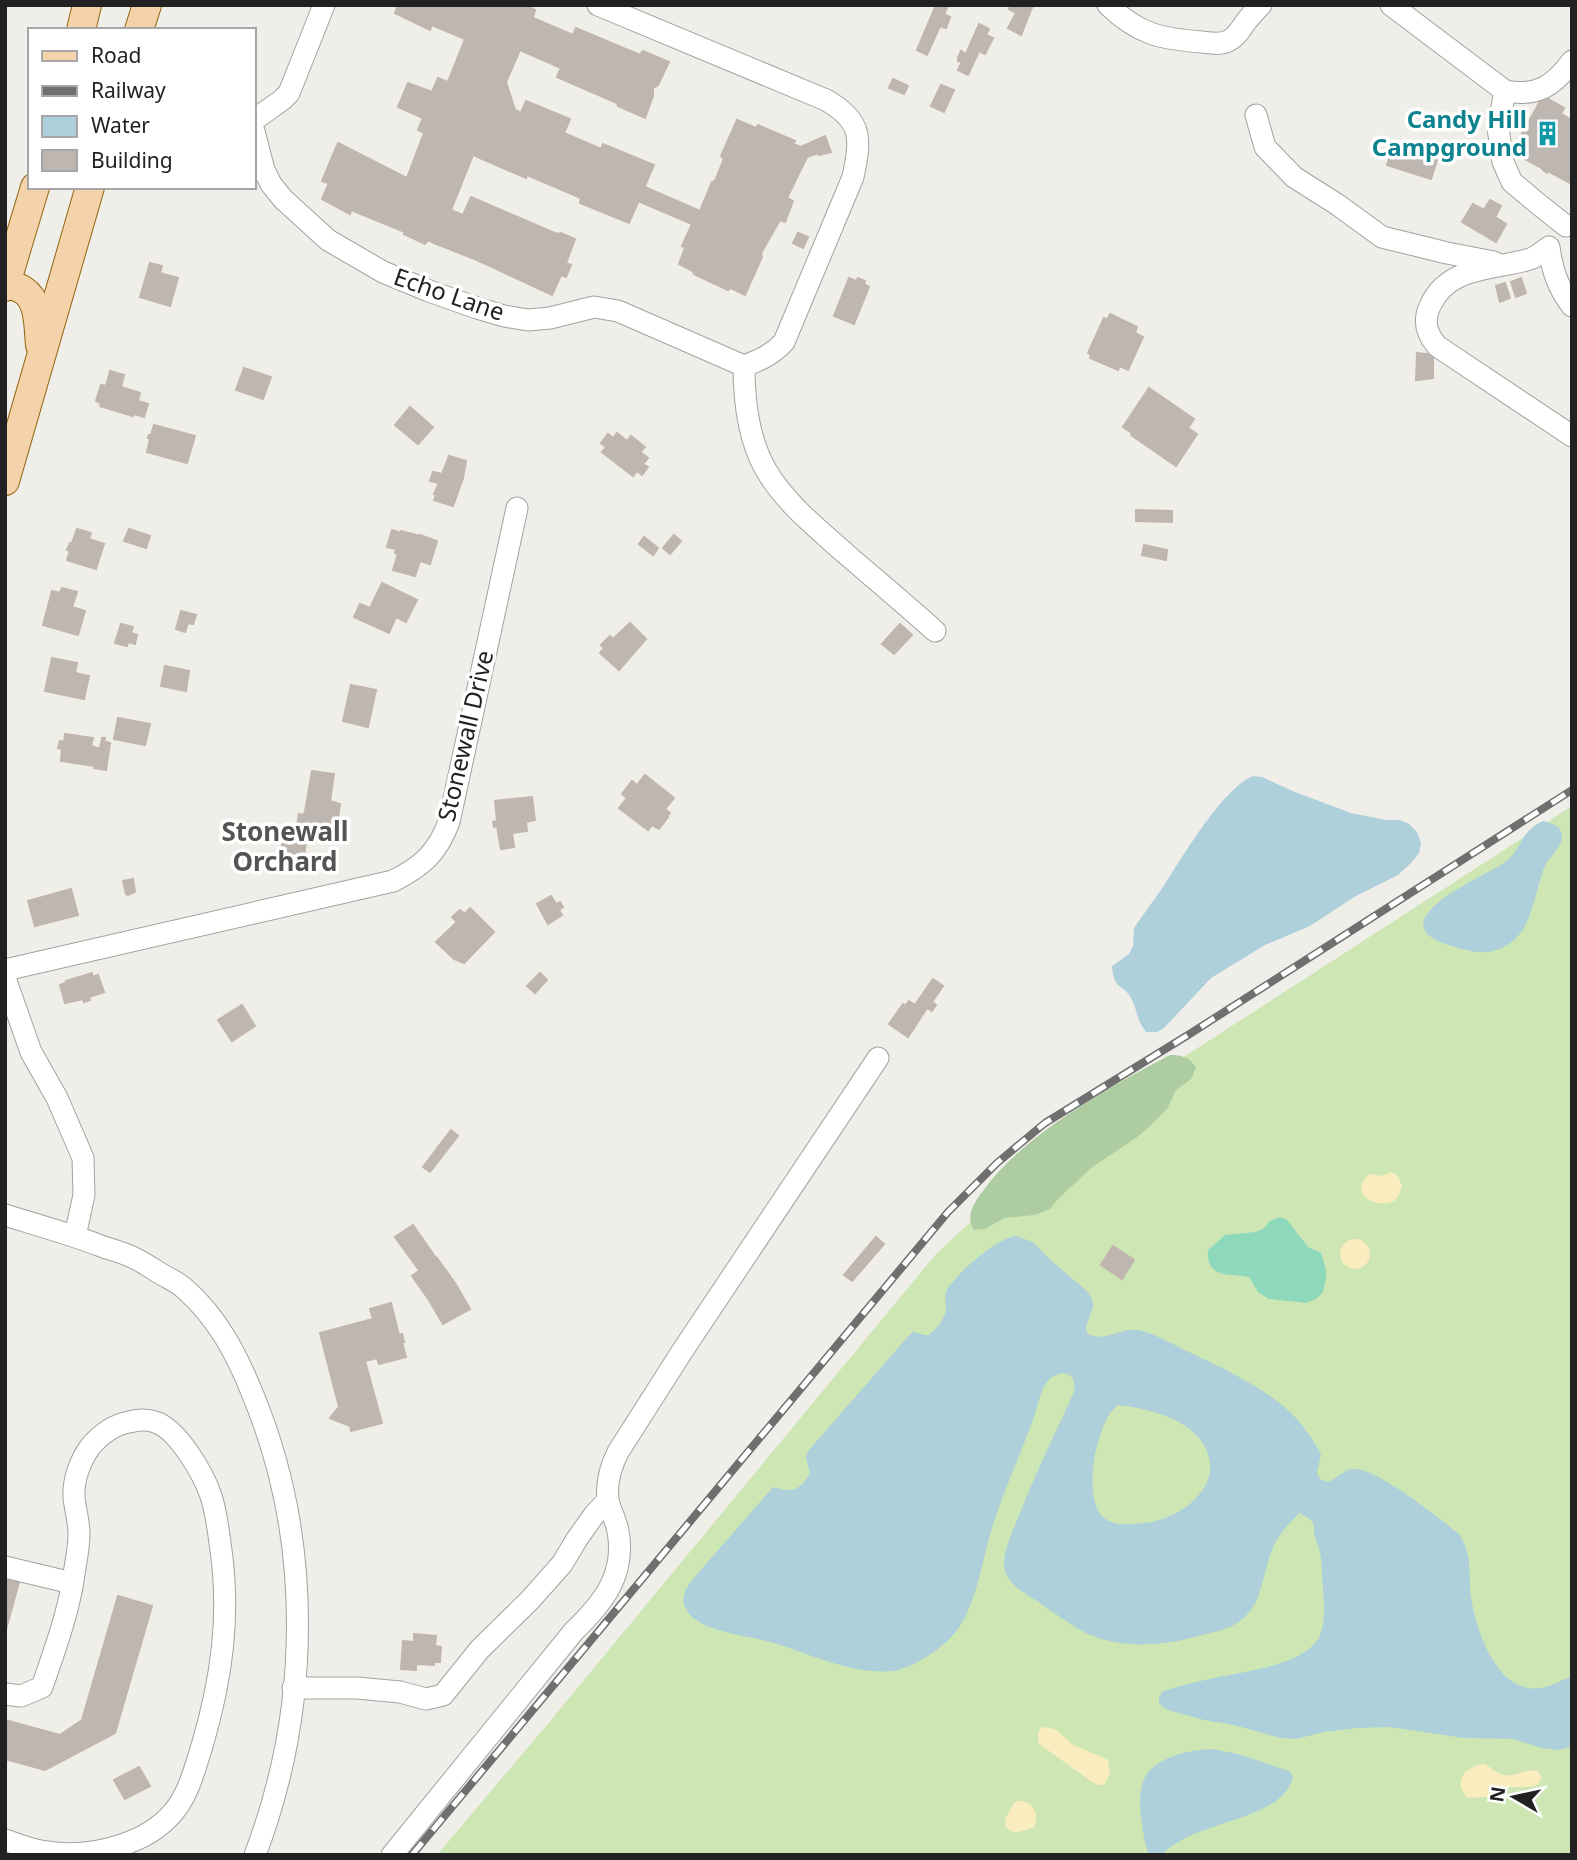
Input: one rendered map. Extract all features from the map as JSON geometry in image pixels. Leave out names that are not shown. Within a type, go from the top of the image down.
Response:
[{"type":"main road","points":[[81,28],[87,5]]},
{"type":"main road","points":[[140,28],[147,5]]},
{"type":"main road","points":[[34,189],[6,284],[25,291],[35,306],[42,355]]},
{"type":"main road","points":[[5,481],[89,189]]},
{"type":"street","points":[[256,119],[289,93],[324,5]]},
{"type":"street","points":[[598,5],[826,100],[842,109],[852,119],[858,152],[853,177],[784,342],[766,358],[744,366],[744,392],[753,441],[765,469],[783,494],[815,527],[935,631]]},
{"type":"street","points":[[1108,5],[1124,20],[1147,33],[1181,41],[1223,43],[1238,34],[1248,18],[1261,5]]},
{"type":"street","points":[[1391,5],[1505,90],[1533,92],[1548,86],[1561,76],[1572,61]]},
{"type":"street","points":[[1505,90],[1498,128],[1503,162],[1512,182],[1537,204],[1569,224],[1549,247],[1533,258],[1457,276],[1443,286],[1433,299],[1426,314],[1425,325],[1437,346],[1572,436]]},
{"type":"street","points":[[1256,114],[1265,147],[1294,177],[1382,237],[1506,264]]},
{"type":"street","name":"Echo Lane","points":[[256,139],[264,170],[283,199],[328,240],[383,272],[465,304],[528,320],[550,318],[594,307],[618,311],[744,366]]},
{"type":"street","points":[[1549,247],[1552,268],[1560,288],[1572,306]]},
{"type":"street","name":"Stonewall Drive","points":[[5,970],[393,881],[427,860],[442,840],[449,822],[517,508]]},
{"type":"street","points":[[5,978],[31,1052],[57,1098],[83,1158],[84,1195],[75,1236]]},
{"type":"street","points":[[391,1855],[607,1593],[617,1574],[620,1554],[618,1530],[608,1500],[608,1480],[618,1452],[682,1350],[877,1058]]},
{"type":"street","points":[[5,1215],[75,1236],[134,1258],[184,1288],[216,1321],[240,1364],[263,1418],[288,1508],[298,1612],[296,1667],[287,1735],[278,1780],[255,1855]]},
{"type":"street","points":[[5,1694],[21,1696],[42,1687],[62,1631],[79,1533],[74,1494],[83,1458],[107,1430],[122,1423],[138,1420],[162,1425],[187,1451],[201,1473],[218,1525],[224,1569],[225,1622],[221,1666],[213,1710],[190,1785],[169,1817],[149,1834],[130,1843],[98,1851],[70,1853],[41,1852],[5,1840]]},
{"type":"street","points":[[293,1688],[357,1688],[400,1692],[426,1699],[443,1695],[480,1649],[562,1564],[588,1523],[608,1500]]},
{"type":"street","points":[[5,1567],[72,1583]]},
{"type":"green space","points":[[1572,806],[1572,1855],[437,1855],[936,1254],[1028,1168],[1145,1082]]},
{"type":"green space","points":[[1170,1055],[1185,1057],[1196,1068],[1191,1079],[1176,1090],[1167,1109],[1151,1125],[1091,1168],[1050,1209],[1035,1215],[1004,1218],[985,1229],[974,1230],[970,1220],[977,1200],[1000,1170],[1021,1151],[1095,1097]]},
{"type":"green space","points":[[1280,1217],[1287,1220],[1308,1247],[1321,1253],[1326,1269],[1323,1292],[1306,1303],[1269,1299],[1258,1292],[1249,1277],[1220,1273],[1211,1266],[1208,1259],[1208,1250],[1225,1235],[1256,1232]]},
{"type":"sand","points":[[1391,1172],[1398,1176],[1402,1186],[1396,1200],[1387,1203],[1373,1202],[1363,1194],[1361,1188],[1369,1174],[1382,1176]]},
{"type":"sand","points":[[1355,1239],[1366,1243],[1370,1254],[1366,1265],[1355,1269],[1344,1265],[1340,1254],[1344,1243]]},
{"type":"sand","points":[[1040,1728],[1055,1729],[1072,1744],[1108,1760],[1110,1774],[1104,1785],[1092,1782],[1042,1746],[1038,1742],[1038,1734]]},
{"type":"sand","points":[[1484,1764],[1504,1775],[1533,1770],[1538,1771],[1542,1778],[1532,1787],[1510,1787],[1488,1797],[1467,1798],[1461,1786],[1463,1776],[1471,1768]]},
{"type":"sand","points":[[1017,1801],[1031,1805],[1036,1813],[1036,1822],[1034,1827],[1014,1832],[1005,1825],[1006,1817]]},
{"type":"water","points":[[1253,776],[1262,777],[1351,813],[1400,820],[1409,824],[1417,832],[1421,843],[1419,853],[1398,875],[1356,896],[1310,926],[1265,945],[1211,978],[1164,1028],[1157,1032],[1146,1032],[1129,995],[1117,984],[1112,966],[1129,954],[1133,946],[1134,928],[1204,824],[1229,794]]},
{"type":"water","points":[[1543,821],[1558,827],[1561,840],[1544,868],[1526,925],[1511,943],[1500,949],[1480,952],[1448,945],[1429,935],[1423,924],[1429,912],[1441,900],[1504,863],[1529,830]]},
{"type":"water","points":[[1016,1236],[1033,1242],[1086,1290],[1092,1299],[1093,1307],[1086,1327],[1087,1333],[1099,1337],[1131,1330],[1145,1332],[1240,1378],[1278,1402],[1302,1426],[1321,1454],[1317,1473],[1320,1479],[1328,1482],[1351,1469],[1375,1475],[1406,1494],[1459,1534],[1468,1557],[1471,1597],[1478,1626],[1491,1658],[1501,1671],[1512,1681],[1526,1687],[1541,1688],[1572,1676],[1572,1747],[1558,1750],[1513,1739],[1464,1738],[1390,1727],[1324,1732],[1296,1739],[1280,1738],[1168,1710],[1159,1704],[1162,1692],[1190,1683],[1278,1664],[1294,1658],[1317,1641],[1322,1629],[1324,1602],[1321,1558],[1314,1526],[1300,1513],[1288,1525],[1272,1550],[1253,1607],[1230,1627],[1182,1640],[1126,1644],[1099,1638],[1073,1626],[1015,1586],[1007,1575],[1004,1563],[1008,1544],[1026,1498],[1074,1392],[1075,1385],[1071,1376],[1063,1373],[1049,1380],[1042,1392],[997,1513],[970,1607],[953,1636],[928,1656],[892,1671],[863,1670],[716,1629],[695,1619],[684,1602],[688,1585],[773,1487],[791,1490],[803,1484],[810,1473],[806,1458],[808,1451],[912,1332],[928,1335],[937,1328],[946,1312],[946,1291],[961,1273],[988,1249]],"holes":[[[1118,1405],[1161,1414],[1184,1425],[1201,1440],[1209,1458],[1208,1478],[1197,1497],[1180,1511],[1152,1522],[1124,1524],[1109,1521],[1097,1509],[1093,1495],[1094,1460],[1103,1426]]]},
{"type":"water","points":[[1211,1749],[1238,1754],[1289,1771],[1293,1776],[1287,1791],[1256,1812],[1194,1834],[1176,1843],[1162,1855],[1149,1855],[1140,1810],[1141,1788],[1146,1775],[1156,1765],[1171,1757]]},
{"type":"building","points":[[398,5],[507,5],[520,50],[506,82],[486,98],[448,82],[465,39],[432,25],[430,30],[395,13]]},
{"type":"building","points":[[507,5],[526,5],[535,10],[533,18],[573,35],[576,28],[640,55],[643,51],[669,62],[658,85],[653,88],[645,118],[557,77],[561,68],[520,50]]},
{"type":"building","points":[[936,5],[947,8],[944,14],[950,17],[946,28],[940,26],[927,55],[917,50]]},
{"type":"building","points":[[1011,5],[1033,5],[1021,35],[1008,28],[1016,13],[1009,9]]},
{"type":"building","points":[[979,24],[989,29],[986,35],[993,38],[985,54],[979,51],[968,75],[958,70],[962,62],[958,61],[958,58],[961,51],[966,54]]},
{"type":"building","points":[[438,78],[486,98],[465,117],[473,155],[418,130],[423,118],[398,107],[408,83],[432,92]]},
{"type":"building","points":[[893,79],[908,86],[904,94],[889,88]]},
{"type":"building","points":[[506,82],[515,110],[521,113],[526,101],[570,119],[564,133],[601,149],[603,144],[654,165],[629,223],[580,203],[581,198],[473,155],[465,117]]},
{"type":"building","points":[[941,85],[954,90],[944,112],[931,106]]},
{"type":"building","name":"Candy Hill Campground","points":[[1543,96],[1564,108],[1561,114],[1572,120],[1572,184],[1548,171],[1547,173],[1518,155],[1520,151],[1514,148]]},
{"type":"building","points":[[737,120],[756,128],[758,125],[795,141],[793,144],[801,147],[825,136],[831,152],[807,157],[787,198],[793,201],[785,222],[780,220],[761,253],[762,257],[745,295],[731,288],[728,290],[679,264],[685,248],[682,246],[692,224],[638,201],[645,187],[700,211],[724,159],[721,156]]},
{"type":"building","points":[[424,133],[473,155],[451,210],[426,200],[407,178]]},
{"type":"building","points":[[338,143],[407,178],[426,200],[434,243],[428,240],[425,244],[404,234],[405,232],[351,210],[350,214],[322,199],[329,183],[322,181]]},
{"type":"building","points":[[1394,143],[1438,157],[1431,179],[1387,165]]},
{"type":"building","points":[[471,197],[557,234],[575,239],[566,263],[571,265],[566,277],[561,275],[552,295],[434,243],[426,200],[463,215]]},
{"type":"building","points":[[1490,200],[1501,206],[1495,217],[1506,224],[1496,242],[1462,222],[1473,204],[1484,210]]},
{"type":"building","points":[[798,233],[808,237],[803,248],[793,243]]},
{"type":"building","points":[[150,263],[162,266],[160,273],[178,278],[170,306],[140,297]]},
{"type":"building","points":[[849,278],[865,281],[864,284],[869,287],[854,324],[834,316]]},
{"type":"building","points":[[1521,278],[1526,293],[1516,297],[1511,282]]},
{"type":"building","points":[[1505,283],[1510,298],[1500,302],[1496,286]]},
{"type":"building","points":[[1110,314],[1137,327],[1135,333],[1143,337],[1128,370],[1120,366],[1118,370],[1090,358],[1088,353],[1104,318],[1107,320]]},
{"type":"building","points":[[1417,353],[1433,355],[1433,378],[1416,380]]},
{"type":"building","points":[[244,368],[271,377],[263,399],[236,390]]},
{"type":"building","points":[[110,371],[124,375],[121,387],[140,393],[138,401],[148,404],[144,417],[100,406],[101,403],[96,401],[101,385],[106,386]]},
{"type":"building","points":[[1149,388],[1194,419],[1188,428],[1197,434],[1176,466],[1123,427]]},
{"type":"building","points":[[410,407],[433,427],[418,444],[395,425]]},
{"type":"building","points":[[154,425],[195,436],[187,463],[147,452],[148,438]]},
{"type":"building","points":[[617,433],[627,441],[631,436],[645,447],[640,452],[648,458],[643,464],[648,467],[642,475],[637,471],[633,476],[602,452],[606,447],[601,443],[608,434],[613,438]]},
{"type":"building","points":[[449,456],[466,461],[453,506],[434,500],[439,483],[430,481],[433,472],[442,474]]},
{"type":"building","points":[[1136,510],[1172,511],[1172,522],[1136,521]]},
{"type":"building","points":[[77,529],[91,533],[89,539],[104,544],[96,569],[67,560],[70,551],[67,550]]},
{"type":"building","points":[[129,529],[150,536],[146,548],[124,541]]},
{"type":"building","points":[[392,530],[437,541],[430,564],[420,561],[415,576],[393,570],[398,554],[395,553],[396,549],[387,547]]},
{"type":"building","points":[[674,535],[681,541],[670,554],[663,548]]},
{"type":"building","points":[[644,537],[658,548],[653,555],[639,544]]},
{"type":"building","points":[[1144,545],[1167,550],[1166,560],[1142,555]]},
{"type":"building","points":[[382,583],[417,600],[406,622],[396,617],[389,633],[354,617],[360,604],[370,608]]},
{"type":"building","points":[[62,588],[77,592],[72,607],[85,611],[78,635],[43,625],[52,591],[60,593]]},
{"type":"building","points":[[181,611],[196,615],[193,624],[188,623],[185,632],[176,629]]},
{"type":"building","points":[[630,623],[646,639],[619,670],[600,653],[604,648],[601,645],[610,636],[613,639]]},
{"type":"building","points":[[121,624],[133,627],[131,633],[137,635],[135,644],[128,642],[127,646],[115,643]]},
{"type":"building","points":[[900,624],[912,635],[894,654],[882,644]]},
{"type":"building","points":[[52,658],[77,663],[75,673],[89,676],[84,699],[45,691]]},
{"type":"building","points":[[165,666],[189,671],[186,691],[161,686]]},
{"type":"building","points":[[351,685],[376,690],[368,727],[343,721]]},
{"type":"building","points":[[118,718],[150,724],[145,745],[114,739]]},
{"type":"building","points":[[65,734],[93,738],[91,746],[100,749],[102,738],[105,738],[103,750],[106,742],[110,743],[106,770],[61,761],[62,749],[58,748],[60,741],[64,742]]},
{"type":"building","points":[[312,771],[334,774],[330,801],[340,804],[336,832],[297,827],[299,814],[303,815],[305,812]]},
{"type":"building","points":[[645,775],[674,798],[665,809],[670,813],[659,829],[652,825],[648,830],[619,808],[627,798],[622,794],[632,781],[637,785]]},
{"type":"building","points":[[532,797],[535,820],[526,822],[527,831],[512,833],[514,847],[501,849],[497,826],[494,827],[493,822],[497,821],[495,801]]},
{"type":"building","points":[[284,830],[307,834],[304,857],[281,853]]},
{"type":"building","points":[[133,879],[135,892],[128,895],[123,881]]},
{"type":"building","points":[[71,889],[78,915],[35,926],[28,901]]},
{"type":"building","points":[[551,896],[556,904],[560,902],[563,907],[559,910],[562,915],[548,924],[537,904]]},
{"type":"building","points":[[470,908],[494,932],[464,963],[454,959],[436,942],[457,922],[452,917],[460,910],[465,914]]},
{"type":"building","points":[[92,973],[92,977],[98,975],[104,992],[89,997],[90,1000],[84,1002],[83,999],[65,1003],[60,985]]},
{"type":"building","points":[[540,973],[547,980],[535,993],[527,986]]},
{"type":"building","points":[[933,979],[943,986],[932,1002],[936,1005],[932,1011],[927,1008],[908,1037],[889,1024],[903,1004],[905,1006],[909,1001],[915,1005]]},
{"type":"building","points":[[242,1005],[255,1026],[232,1041],[218,1020]]},
{"type":"building","points":[[451,1130],[458,1136],[430,1172],[423,1167]]},
{"type":"building","points":[[413,1225],[436,1258],[419,1270],[395,1237]]},
{"type":"building","points":[[876,1237],[884,1244],[852,1281],[844,1275]]},
{"type":"building","points":[[1113,1246],[1134,1260],[1122,1279],[1101,1265]]},
{"type":"building","points":[[437,1258],[470,1309],[443,1324],[412,1276]]},
{"type":"building","points":[[391,1303],[399,1335],[402,1334],[406,1357],[379,1364],[377,1358],[365,1361],[382,1423],[351,1431],[350,1426],[330,1418],[339,1407],[320,1333],[373,1319],[370,1309]]},
{"type":"building","points":[[5,1579],[19,1582],[5,1633]]},
{"type":"building","points":[[118,1596],[152,1606],[115,1733],[45,1770],[5,1759],[5,1720],[60,1735],[82,1720]]},
{"type":"building","points":[[414,1634],[436,1636],[435,1646],[441,1647],[440,1662],[434,1662],[434,1665],[416,1664],[416,1670],[401,1669],[403,1641],[414,1642]]},
{"type":"building","points":[[139,1767],[150,1786],[125,1799],[114,1780]]},
{"type":"railway","points":[[412,1855],[948,1212],[997,1163],[1045,1123],[1572,790]]},
{"type":"place","name":"Candy Hill Campground","points":[[1547,134]]},
{"type":"district","name":"Stonewall Orchard","points":[[285,847]]}]
